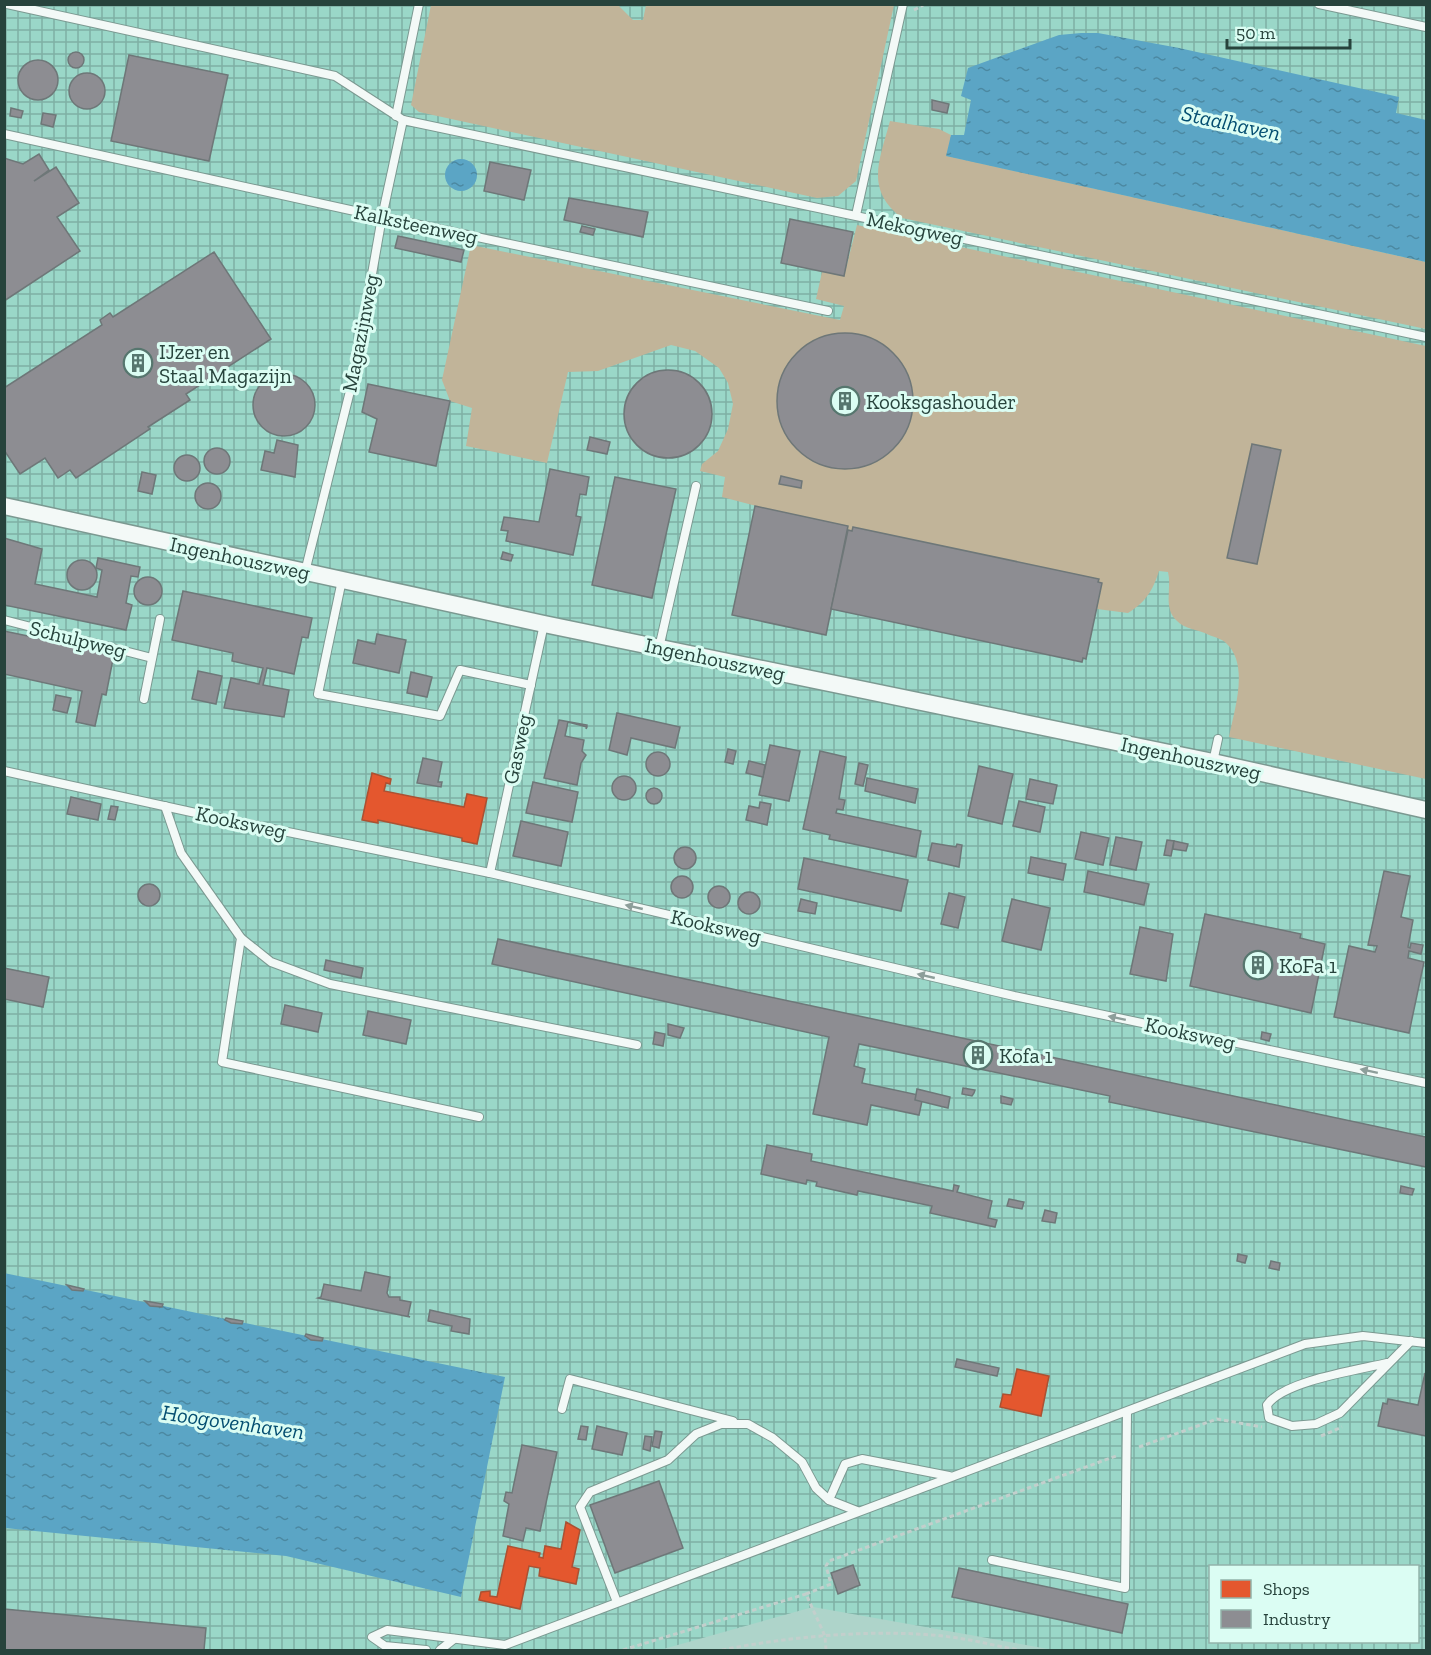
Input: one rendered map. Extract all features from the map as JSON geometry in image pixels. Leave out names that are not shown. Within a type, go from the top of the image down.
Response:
[{"type":"street","name":"Ingenhouszweg","points":[[4,506],[543,624],[1213,762],[1426,810]]},
{"type":"lane","points":[[7,4],[335,76],[400,118]]},
{"type":"lane","name":"Magazijnweg","points":[[305,572],[355,371],[419,4]]},
{"type":"lane","points":[[856,215],[903,4]]},
{"type":"lane","points":[[1319,4],[1426,27]]},
{"type":"lane","name":"Mekogweg","points":[[400,118],[1426,337]]},
{"type":"lane","name":"Kalksteenweg","points":[[4,134],[828,311]]},
{"type":"lane","points":[[659,648],[696,486]]},
{"type":"lane","points":[[342,580],[318,694],[440,716],[460,670],[531,685]]},
{"type":"lane","name":"Schulpweg","points":[[144,699],[160,619]]},
{"type":"lane","name":"Schulpweg","points":[[4,620],[152,658]]},
{"type":"lane","name":"Gasweg","points":[[490,873],[543,624]]},
{"type":"lane","points":[[1213,762],[1218,739]]},
{"type":"lane","name":"Kooksweg","points":[[4,771],[490,873],[1014,996],[1426,1083]]},
{"type":"lane","points":[[165,806],[181,853],[242,938],[271,962],[330,984],[637,1045]]},
{"type":"lane","points":[[242,938],[222,1062],[478,1118]]},
{"type":"lane","points":[[426,1650],[385,1646],[372,1637],[387,1630],[505,1645],[1305,1344],[1363,1336],[1426,1343]]},
{"type":"lane","points":[[1387,1363],[1308,1383],[1273,1396],[1267,1406],[1269,1418],[1292,1426],[1316,1424],[1340,1413],[1387,1363],[1412,1341]]},
{"type":"lane","points":[[562,1409],[570,1379],[748,1424],[773,1438],[802,1462],[816,1488],[829,1500],[857,1511]]},
{"type":"lane","points":[[992,1560],[1125,1588],[1127,1412]]},
{"type":"lane","points":[[617,1602],[580,1507],[590,1492],[668,1460],[696,1434],[721,1424],[748,1424]]},
{"type":"lane","points":[[829,1500],[845,1464],[862,1459],[950,1476]]},
{"type":"lane","points":[[440,1650],[454,1639]]},
{"type":"path","points":[[623,1650],[806,1594],[831,1584],[826,1566],[829,1561],[1217,1419],[1265,1428]]},
{"type":"path","points":[[1318,1436],[1341,1428],[1348,1420]]},
{"type":"path","points":[[806,1594],[825,1636],[825,1650]]},
{"type":"path","points":[[722,1650],[825,1636],[923,1635],[952,1637],[1019,1650]]},
{"type":"shaded area","points":[[5,5],[1426,5],[1426,1650],[1054,1650],[813,1607],[660,1650],[5,1650]]},
{"type":"shaded area","points":[[431,5],[618,5],[633,20],[643,20],[646,5],[894,5],[856,181],[838,196],[817,198],[419,112],[411,105]]},
{"type":"shaded area","points":[[890,121],[939,129],[951,135],[947,156],[1426,262],[1426,329],[902,218],[890,207],[879,185],[879,162]]},
{"type":"shaded area","points":[[857,225],[1426,346],[1426,779],[1229,737],[1237,701],[1239,675],[1233,652],[1220,639],[1183,626],[1176,620],[1169,603],[1168,572],[1159,571],[1148,595],[1128,613],[1097,609],[1102,584],[1098,582],[1099,579],[854,527],[852,531],[722,497],[725,477],[700,471],[702,464],[718,451],[728,429],[733,404],[728,383],[719,368],[695,351],[671,345],[598,371],[568,372],[547,463],[466,446],[472,408],[450,401],[442,380],[471,245],[840,320],[844,306],[816,299],[822,272],[844,276]]},
{"type":"water","name":"Staalhaven","points":[[1098,33],[1179,48],[1399,97],[1396,113],[1426,120],[1426,262],[946,156],[951,135],[964,135],[971,100],[961,96],[968,68],[1059,35]]},
{"type":"water","points":[[461,159],[472,164],[477,175],[472,186],[461,191],[450,186],[445,175],[450,164]]},
{"type":"water","name":"Hoogovenhaven","points":[[4,1273],[505,1377],[461,1597],[286,1556],[5,1528]]},
{"type":"building: Shops","points":[[372,773],[391,779],[390,784],[386,783],[384,791],[464,807],[467,794],[487,798],[477,844],[462,841],[462,838],[378,820],[378,823],[362,820]]},
{"type":"building: Shops","points":[[1017,1369],[1049,1376],[1041,1416],[1000,1407],[1003,1394],[1011,1395]]},
{"type":"building: Shops","points":[[566,1522],[580,1530],[572,1567],[579,1569],[576,1584],[539,1576],[540,1568],[529,1566],[520,1609],[479,1600],[481,1592],[490,1591],[490,1596],[497,1597],[508,1546],[540,1553],[539,1557],[543,1558],[545,1546],[561,1549]]},
{"type":"building: Industry","points":[[73,52],[79,52],[84,60],[82,66],[73,68],[68,63],[68,57]]},
{"type":"building: Industry","points":[[129,55],[228,75],[209,161],[111,141]]},
{"type":"building: Industry","points":[[38,60],[46,61],[52,66],[57,72],[57,88],[52,94],[46,99],[38,100],[30,99],[24,94],[19,88],[18,80],[19,72],[24,66],[30,61]]},
{"type":"building: Industry","points":[[87,73],[99,79],[105,91],[99,103],[87,109],[75,103],[69,91],[75,79]]},
{"type":"building: Industry","points":[[932,100],[949,104],[947,113],[932,110]]},
{"type":"building: Industry","points":[[11,108],[23,111],[21,118],[10,116]]},
{"type":"building: Industry","points":[[43,113],[56,115],[53,127],[41,124]]},
{"type":"building: Industry","points":[[39,154],[49,170],[34,181],[56,167],[79,203],[57,217],[80,251],[4,301],[4,158],[23,164]]},
{"type":"building: Industry","points":[[490,162],[531,170],[524,200],[484,191]]},
{"type":"building: Industry","points":[[569,198],[648,212],[643,237],[564,220]]},
{"type":"building: Industry","points":[[790,219],[853,232],[844,276],[781,263]]},
{"type":"building: Industry","points":[[582,226],[595,229],[593,235],[580,232]]},
{"type":"building: Industry","points":[[398,236],[464,250],[461,262],[395,248]]},
{"type":"building: Industry","name":"IJzer en Staal Magazijn","points":[[214,252],[271,339],[186,394],[190,400],[76,478],[70,470],[58,478],[45,458],[20,474],[4,450],[4,388],[102,325],[100,320],[110,313],[113,317]]},
{"type":"building: Industry","name":"Kooksgashouder","points":[[845,333],[871,338],[883,344],[893,353],[902,363],[908,375],[913,401],[908,427],[902,439],[893,449],[883,458],[871,464],[845,469],[819,464],[807,458],[797,449],[788,439],[782,427],[777,401],[782,375],[788,363],[797,353],[807,344],[819,338]]},
{"type":"building: Industry","points":[[668,370],[685,374],[699,383],[708,397],[712,414],[708,431],[699,445],[685,454],[668,458],[651,454],[637,445],[628,431],[624,414],[628,397],[637,383],[651,374]]},
{"type":"building: Industry","points":[[284,374],[306,383],[315,405],[306,427],[284,436],[262,427],[253,405],[262,383]]},
{"type":"building: Industry","points":[[368,384],[450,401],[436,466],[369,452],[377,419],[362,412]]},
{"type":"building: Industry","points":[[590,437],[610,442],[607,454],[587,450]]},
{"type":"building: Industry","points":[[277,440],[298,445],[295,477],[261,470],[265,451],[274,453]]},
{"type":"building: Industry","points":[[1252,444],[1281,450],[1257,564],[1227,558]]},
{"type":"building: Industry","points":[[217,448],[226,452],[230,461],[226,470],[217,474],[208,470],[204,461],[208,452]]},
{"type":"building: Industry","points":[[187,455],[196,459],[200,468],[196,477],[187,481],[178,477],[174,468],[178,459]]},
{"type":"building: Industry","points":[[550,469],[589,477],[586,495],[580,494],[576,516],[581,517],[573,555],[506,541],[508,531],[501,530],[504,517],[539,522]]},
{"type":"building: Industry","points":[[142,472],[156,475],[152,494],[138,491]]},
{"type":"building: Industry","points":[[781,476],[802,481],[801,488],[779,484]]},
{"type":"building: Industry","points":[[615,477],[676,489],[652,598],[592,585]]},
{"type":"building: Industry","points":[[208,483],[218,486],[221,496],[218,506],[208,509],[198,506],[195,496],[198,486]]},
{"type":"building: Industry","points":[[755,506],[848,526],[826,635],[732,615]]},
{"type":"building: Industry","points":[[853,527],[1099,579],[1098,582],[1102,583],[1086,659],[1083,658],[1082,662],[831,609],[848,530],[852,531]]},
{"type":"building: Industry","points":[[4,538],[42,549],[35,584],[97,597],[102,570],[96,568],[98,558],[140,567],[138,577],[131,576],[126,603],[132,605],[126,630],[4,605]]},
{"type":"building: Industry","points":[[503,552],[513,555],[511,561],[501,559]]},
{"type":"building: Industry","points":[[82,560],[93,564],[97,575],[93,586],[82,590],[71,586],[67,575],[71,564]]},
{"type":"building: Industry","points":[[148,577],[158,581],[162,591],[158,601],[148,605],[138,601],[134,591],[138,581]]},
{"type":"building: Industry","points":[[183,591],[312,618],[308,638],[302,637],[294,674],[267,668],[263,685],[289,690],[284,717],[224,708],[231,678],[259,684],[263,668],[232,661],[233,653],[172,640]]},
{"type":"building: Industry","points":[[4,631],[114,654],[106,695],[102,694],[95,726],[76,722],[82,691],[4,674]]},
{"type":"building: Industry","points":[[377,634],[406,640],[399,673],[353,663],[358,640],[375,644]]},
{"type":"building: Industry","points":[[198,671],[222,676],[216,704],[192,699]]},
{"type":"building: Industry","points":[[411,672],[432,677],[427,697],[407,693]]},
{"type":"building: Industry","points":[[56,695],[71,698],[67,713],[53,710]]},
{"type":"building: Industry","points":[[617,713],[680,727],[675,748],[631,738],[627,755],[609,750]]},
{"type":"building: Industry","points":[[559,720],[587,725],[587,727],[568,722],[565,736],[584,740],[582,751],[586,755],[581,763],[577,785],[544,778]]},
{"type":"building: Industry","points":[[770,745],[800,751],[789,801],[759,795]]},
{"type":"building: Industry","points":[[728,749],[736,751],[733,764],[725,762]]},
{"type":"building: Industry","points":[[820,751],[846,757],[839,799],[845,800],[843,810],[837,809],[836,813],[921,831],[916,857],[829,839],[830,835],[803,829]]},
{"type":"building: Industry","points":[[658,752],[663,753],[669,759],[669,769],[663,775],[658,776],[653,775],[647,769],[646,764],[647,759],[653,753]]},
{"type":"building: Industry","points":[[423,758],[442,762],[438,782],[442,782],[441,787],[417,783]]},
{"type":"building: Industry","points":[[749,761],[765,765],[763,777],[746,773]]},
{"type":"building: Industry","points":[[859,763],[868,765],[863,786],[855,784]]},
{"type":"building: Industry","points":[[979,766],[1013,774],[1002,824],[968,816]]},
{"type":"building: Industry","points":[[624,776],[633,779],[636,788],[633,797],[624,800],[615,797],[612,788],[615,779]]},
{"type":"building: Industry","points":[[867,778],[918,789],[915,803],[865,791]]},
{"type":"building: Industry","points":[[1030,779],[1057,785],[1053,804],[1026,799]]},
{"type":"building: Industry","points":[[533,782],[578,792],[572,822],[526,813]]},
{"type":"building: Industry","points":[[654,788],[660,790],[662,796],[660,802],[654,804],[648,802],[646,796],[648,790]]},
{"type":"building: Industry","points":[[71,797],[101,804],[98,820],[67,814]]},
{"type":"building: Industry","points":[[1019,801],[1045,807],[1040,832],[1013,826]]},
{"type":"building: Industry","points":[[760,802],[771,804],[767,825],[746,820],[749,806],[759,808]]},
{"type":"building: Industry","points":[[111,806],[118,807],[115,820],[108,819]]},
{"type":"building: Industry","points":[[521,821],[568,832],[561,866],[513,856]]},
{"type":"building: Industry","points":[[1081,832],[1109,838],[1103,865],[1075,859]]},
{"type":"building: Industry","points":[[1116,837],[1142,842],[1136,870],[1110,865]]},
{"type":"building: Industry","points":[[1167,840],[1174,841],[1171,856],[1164,855]]},
{"type":"building: Industry","points":[[1174,841],[1188,844],[1186,851],[1173,849]]},
{"type":"building: Industry","points":[[932,843],[956,847],[957,844],[962,845],[959,867],[928,860]]},
{"type":"building: Industry","points":[[685,847],[695,854],[696,858],[689,868],[685,869],[675,862],[674,858],[681,848]]},
{"type":"building: Industry","points":[[1031,857],[1066,864],[1063,880],[1028,873]]},
{"type":"building: Industry","points":[[804,858],[908,880],[901,911],[798,889]]},
{"type":"building: Industry","points":[[1088,871],[1149,884],[1144,905],[1084,892]]},
{"type":"building: Industry","points":[[1384,871],[1410,876],[1401,917],[1413,920],[1408,947],[1410,948],[1411,943],[1423,945],[1421,954],[1409,951],[1408,958],[1424,962],[1409,1033],[1334,1017],[1349,946],[1375,952],[1377,946],[1368,945]]},
{"type":"building: Industry","points":[[682,876],[690,879],[693,887],[690,895],[682,898],[674,895],[671,887],[674,879]]},
{"type":"building: Industry","points":[[149,884],[159,891],[160,895],[153,905],[149,906],[139,899],[138,895],[145,885]]},
{"type":"building: Industry","points":[[719,886],[727,889],[730,897],[727,905],[719,908],[711,905],[708,897],[711,889]]},
{"type":"building: Industry","points":[[749,892],[757,895],[760,903],[757,911],[749,914],[741,911],[738,903],[741,895]]},
{"type":"building: Industry","points":[[949,893],[965,897],[958,928],[941,924]]},
{"type":"building: Industry","points":[[801,899],[817,903],[815,914],[798,911]]},
{"type":"building: Industry","points":[[1012,899],[1050,908],[1041,950],[1002,941]]},
{"type":"building: Industry","name":"KoFa 1","points":[[1205,914],[1301,934],[1300,938],[1325,944],[1311,1013],[1190,986]]},
{"type":"building: Industry","points":[[1140,927],[1173,934],[1166,981],[1130,974]]},
{"type":"building: Industry","name":"Kofa 1","points":[[498,939],[1426,1137],[1426,1167],[1109,1102],[1110,1096],[859,1044],[854,1066],[865,1069],[862,1083],[923,1096],[919,1115],[871,1105],[867,1125],[813,1114],[829,1037],[492,964]]},
{"type":"building: Industry","points":[[326,960],[363,968],[361,978],[324,970]]},
{"type":"building: Industry","points":[[4,968],[49,977],[43,1007],[4,999]]},
{"type":"building: Industry","points":[[285,1005],[322,1013],[318,1032],[281,1024]]},
{"type":"building: Industry","points":[[368,1011],[411,1020],[406,1044],[363,1035]]},
{"type":"building: Industry","points":[[668,1024],[684,1028],[680,1038],[668,1035]]},
{"type":"building: Industry","points":[[655,1032],[665,1034],[663,1046],[653,1044]]},
{"type":"building: Industry","points":[[1262,1032],[1271,1034],[1269,1041],[1261,1039]]},
{"type":"building: Industry","points":[[963,1088],[975,1090],[972,1096],[962,1094]]},
{"type":"building: Industry","points":[[917,1089],[950,1097],[948,1108],[915,1100]]},
{"type":"building: Industry","points":[[1001,1096],[1013,1099],[1011,1105],[1001,1103]]},
{"type":"building: Industry","points":[[767,1145],[812,1154],[811,1161],[953,1191],[954,1185],[959,1186],[957,1192],[992,1201],[988,1218],[997,1220],[995,1227],[930,1213],[932,1206],[858,1191],[857,1195],[816,1186],[817,1182],[807,1180],[806,1184],[761,1174]]},
{"type":"building: Industry","points":[[1401,1186],[1414,1189],[1412,1195],[1400,1193]]},
{"type":"building: Industry","points":[[1009,1199],[1024,1202],[1022,1209],[1007,1206]]},
{"type":"building: Industry","points":[[1045,1210],[1057,1213],[1055,1223],[1042,1221]]},
{"type":"building: Industry","points":[[1238,1254],[1247,1256],[1245,1263],[1237,1261]]},
{"type":"building: Industry","points":[[1271,1261],[1280,1263],[1279,1270],[1269,1268]]},
{"type":"building: Industry","points":[[365,1272],[390,1277],[387,1293],[389,1297],[400,1297],[400,1300],[411,1302],[408,1316],[410,1317],[318,1298],[321,1297],[324,1284],[361,1291]]},
{"type":"building: Industry","points":[[67,1285],[84,1289],[83,1291],[72,1290]]},
{"type":"building: Industry","points":[[145,1301],[163,1304],[162,1307],[150,1306]]},
{"type":"building: Industry","points":[[430,1310],[470,1319],[469,1334],[451,1331],[452,1326],[428,1321]]},
{"type":"building: Industry","points":[[226,1318],[243,1321],[242,1324],[231,1323],[225,1320]]},
{"type":"building: Industry","points":[[306,1334],[323,1338],[322,1341],[311,1340],[305,1336]]},
{"type":"building: Industry","points":[[957,1359],[999,1368],[997,1376],[955,1367]]},
{"type":"building: Industry","points":[[1425,1373],[1426,1436],[1378,1426],[1383,1403],[1387,1404],[1388,1399],[1418,1405]]},
{"type":"building: Industry","points":[[581,1426],[588,1427],[586,1440],[578,1439]]},
{"type":"building: Industry","points":[[597,1426],[627,1433],[622,1455],[592,1449]]},
{"type":"building: Industry","points":[[655,1431],[662,1432],[659,1448],[652,1446]]},
{"type":"building: Industry","points":[[645,1436],[652,1437],[650,1451],[643,1449]]},
{"type":"building: Industry","points":[[522,1445],[557,1452],[540,1531],[526,1528],[523,1541],[503,1536],[509,1504],[504,1501],[506,1492],[512,1493]]},
{"type":"building: Industry","points":[[659,1481],[683,1548],[615,1573],[590,1505]]},
{"type":"building: Industry","points":[[853,1565],[860,1585],[838,1594],[831,1573]]},
{"type":"building: Industry","points":[[959,1568],[1128,1604],[1122,1633],[952,1597]]},
{"type":"building: Industry","points":[[4,1609],[206,1628],[204,1650],[4,1650]]},
{"type":"place","name":"IJzer en Staal Magazijn","points":[[138,363]]},
{"type":"place","name":"Kooksgashouder","points":[[845,401]]},
{"type":"place","name":"KoFa 1","points":[[1258,965]]},
{"type":"place","name":"Kofa 1","points":[[978,1055]]}]
